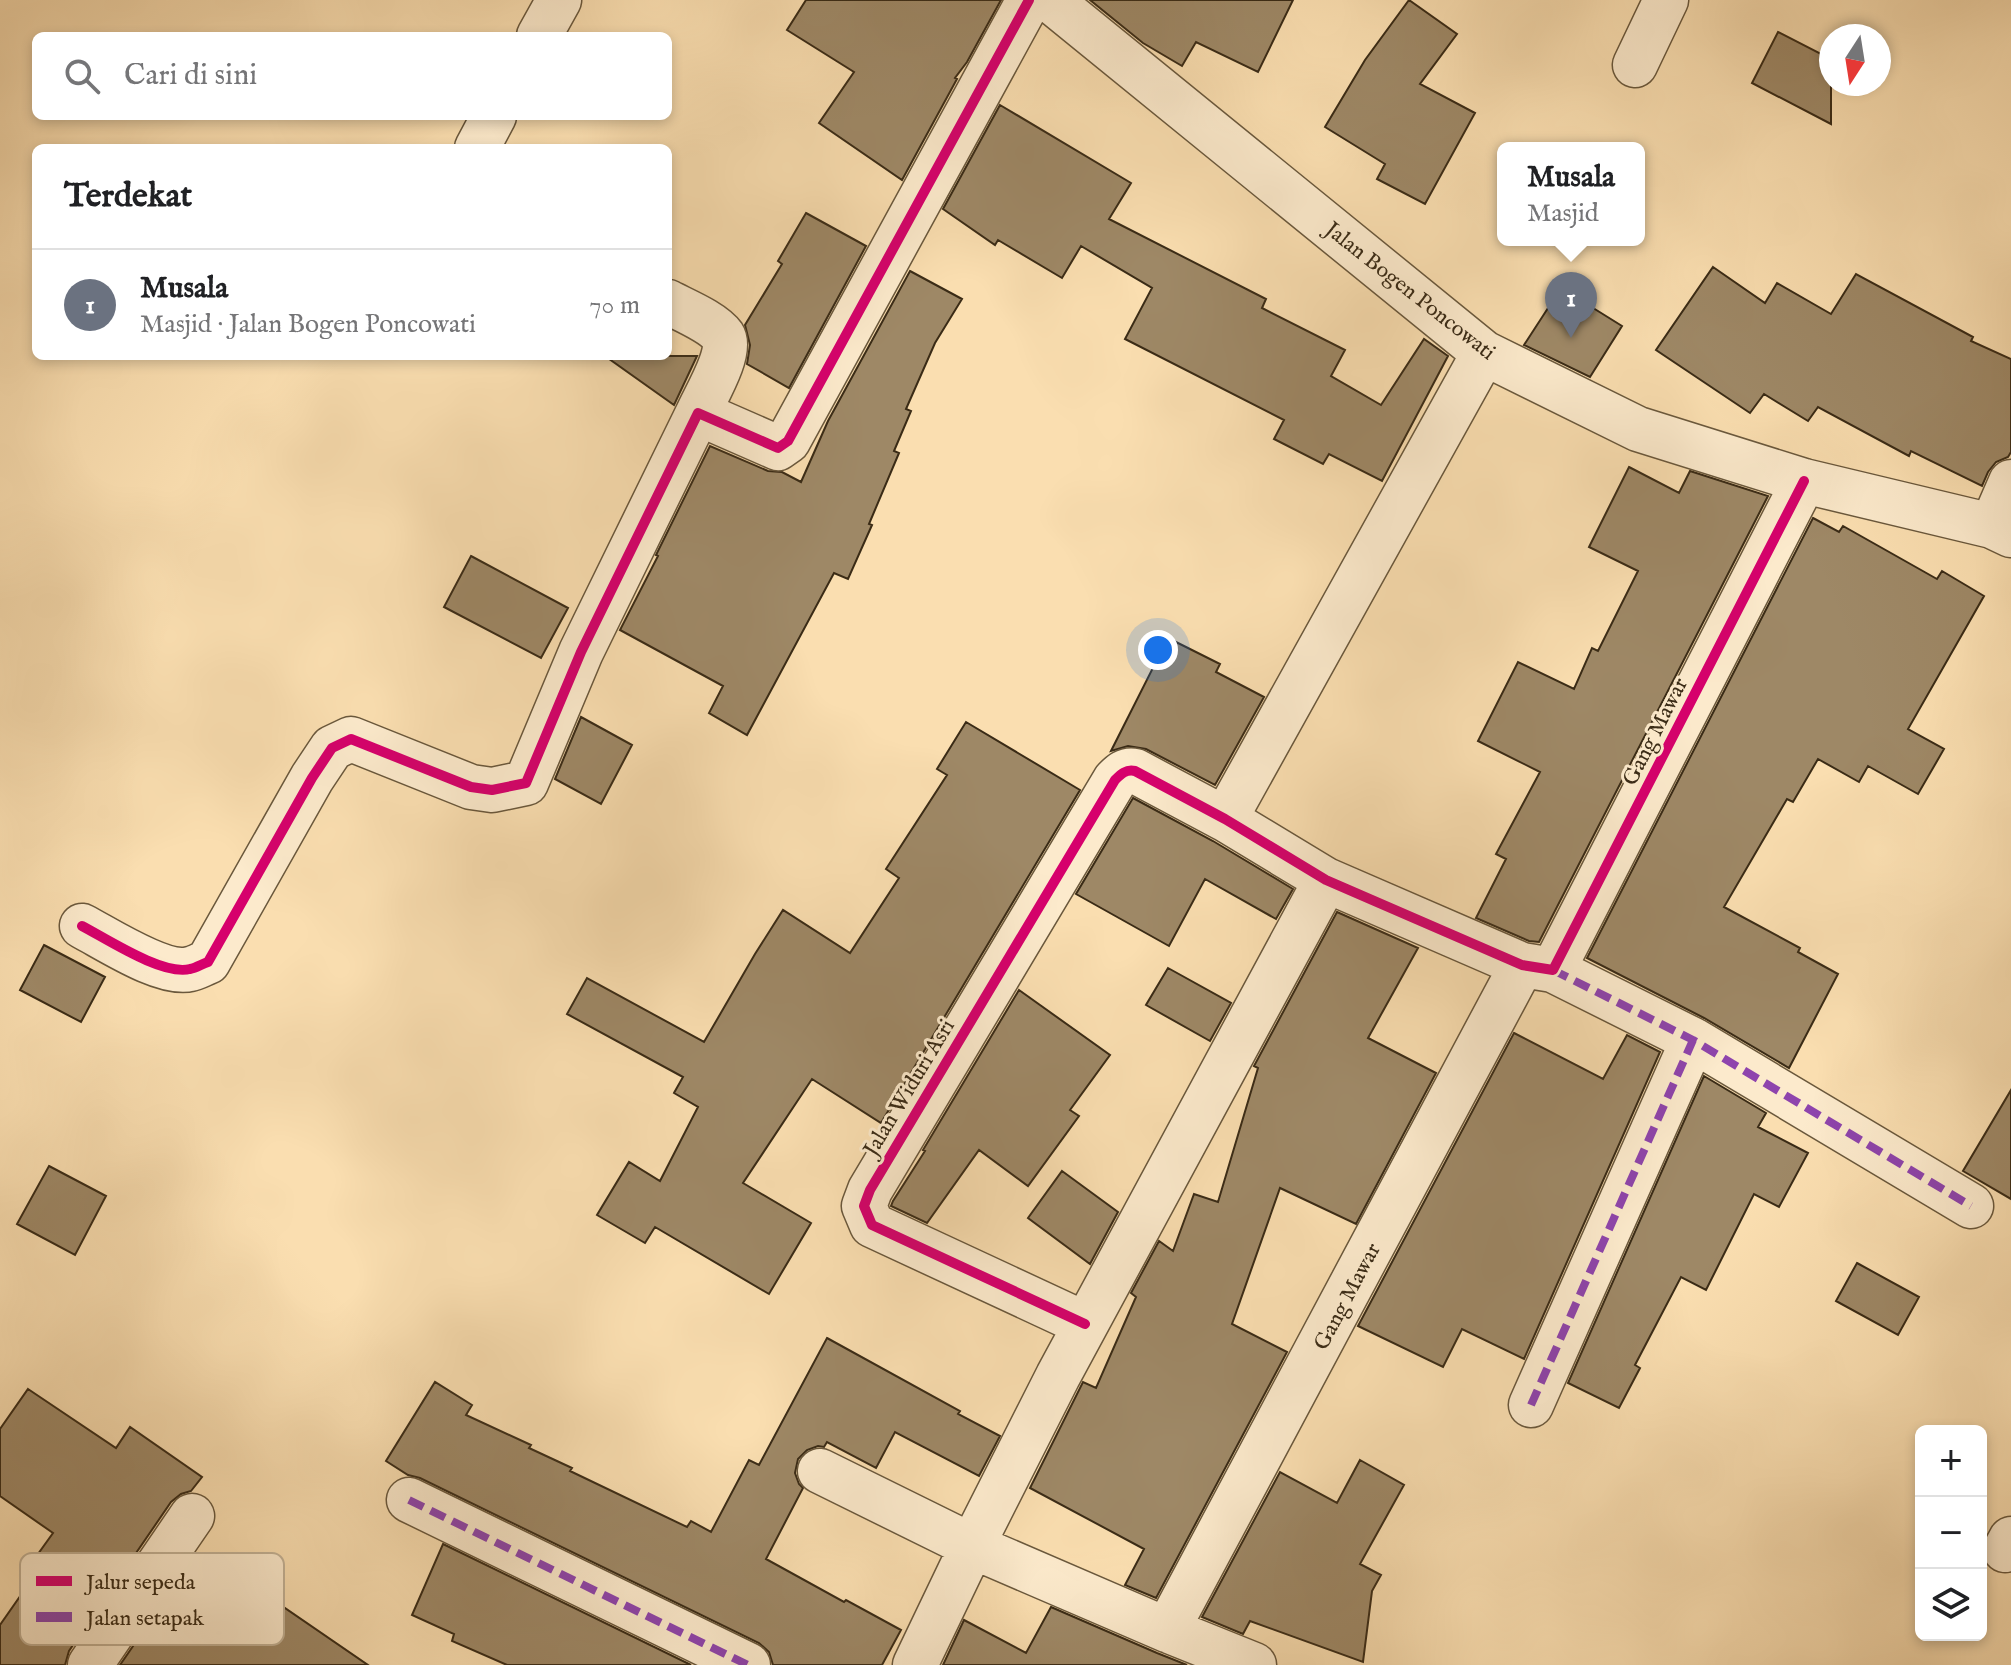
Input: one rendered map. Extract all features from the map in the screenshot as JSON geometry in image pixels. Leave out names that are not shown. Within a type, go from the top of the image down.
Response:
[{"type":"street","points":[[541,32],[559,0]]},
{"type":"street","points":[[698,413],[778,448],[788,441],[1029,0]]},
{"type":"street","name":"Jalan Bogen Poncowati","points":[[1050,0],[1484,353],[1638,429],[1804,481],[2002,531]]},
{"type":"street","points":[[1635,65],[1666,0]]},
{"type":"street","points":[[479,144],[492,120]]},
{"type":"street","points":[[82,926],[167,969],[188,970],[208,962],[312,778],[332,748],[351,739],[471,787],[492,790],[526,783],[581,652],[723,358],[726,347],[721,333],[672,304]]},
{"type":"street","points":[[1484,353],[1225,819],[1326,880],[1537,968],[1693,1040],[1971,1206]]},
{"type":"street","name":"Gang Mawar","points":[[1167,1630],[1537,968],[1804,481]]},
{"type":"street","points":[[2002,531],[2011,482]]},
{"type":"street","name":"Jalan Widuri Asri","points":[[1085,1324],[872,1225],[864,1206],[870,1190],[1115,780],[1123,772],[1135,771],[1225,819]]},
{"type":"street","points":[[915,1665],[1085,1324],[1326,880]]},
{"type":"street","points":[[1531,1405],[1693,1040]]},
{"type":"street","points":[[820,1471],[972,1546],[1254,1665]]},
{"type":"street","points":[[409,1500],[748,1665]]},
{"type":"street","points":[[167,1553],[192,1516]]},
{"type":"street","points":[[90,1665],[104,1645]]},
{"type":"building","points":[[806,0],[1001,0],[955,78],[902,180],[819,123],[854,72],[787,30]]},
{"type":"building","points":[[1090,0],[1293,0],[1258,72],[1196,42],[1182,66],[1143,43]]},
{"type":"building","points":[[1409,0],[1457,34],[1420,84],[1475,113],[1425,204],[1377,179],[1385,164],[1325,127],[1365,60]]},
{"type":"building","points":[[1778,32],[1819,53],[1819,96],[1831,96],[1831,124],[1752,83]]},
{"type":"building","points":[[1000,105],[1131,183],[1109,219],[1266,299],[1262,308],[1345,350],[1331,376],[1381,405],[1424,339],[1448,356],[1382,481],[1329,454],[1323,464],[1274,439],[1284,420],[1125,339],[1152,288],[1081,246],[1062,278],[998,240],[995,245],[943,209]]},
{"type":"building","points":[[806,213],[866,246],[789,388],[747,364],[750,345],[745,325],[782,264],[778,261]]},
{"type":"building","points":[[1713,267],[1765,303],[1777,283],[1831,314],[1856,274],[1973,337],[1971,341],[2011,359],[2011,452],[2008,457],[1996,462],[1982,486],[1911,451],[1909,456],[1818,407],[1808,421],[1764,394],[1750,413],[1656,350]]},
{"type":"building","points":[[910,271],[962,299],[935,343],[906,409],[911,411],[894,451],[899,453],[848,579],[834,573],[747,735],[709,713],[723,686],[620,630],[710,446],[801,482],[828,421]]},
{"type":"building","points":[[1561,288],[1622,326],[1590,377],[1524,345]]},
{"type":"building","points":[[672,356],[697,356],[674,405],[611,360],[672,360]]},
{"type":"building","points":[[1629,467],[1679,493],[1690,471],[1768,496],[1539,942],[1529,941],[1476,918],[1506,859],[1496,854],[1540,772],[1478,741],[1518,662],[1574,689],[1592,648],[1598,651],[1638,571],[1589,547]]},
{"type":"building","points":[[1813,518],[1839,532],[1843,526],[1937,579],[1942,571],[1984,596],[1908,729],[1944,749],[1918,794],[1868,766],[1859,782],[1818,759],[1793,802],[1787,799],[1724,907],[1800,948],[1798,952],[1838,974],[1789,1068],[1704,1018],[1587,958]]},
{"type":"building","points":[[471,556],[568,608],[541,658],[444,607]]},
{"type":"building","points":[[1168,638],[1220,664],[1216,672],[1264,697],[1215,785],[1146,749],[1128,746],[1111,751]]},
{"type":"building","points":[[581,717],[632,745],[601,804],[555,779]]},
{"type":"building","points":[[966,722],[1080,790],[881,1123],[812,1079],[743,1183],[811,1223],[769,1294],[655,1227],[645,1243],[597,1215],[629,1162],[660,1181],[698,1107],[674,1093],[683,1077],[567,1014],[587,978],[704,1042],[783,910],[850,953],[899,878],[886,869],[947,775],[937,769]]},
{"type":"building","points":[[1133,798],[1293,889],[1276,919],[1205,879],[1169,946],[1076,894]]},
{"type":"building","points":[[1337,912],[1418,948],[1368,1038],[1436,1073],[1356,1224],[1280,1188],[1232,1324],[1287,1352],[1156,1598],[1125,1585],[1144,1549],[1030,1488],[1083,1382],[1096,1388],[1136,1297],[1131,1293],[1159,1241],[1173,1251],[1194,1194],[1218,1202],[1258,1068],[1254,1066]]},
{"type":"building","points":[[44,945],[105,977],[81,1022],[20,990]]},
{"type":"building","points":[[1168,968],[1231,1003],[1210,1041],[1146,1005]]},
{"type":"building","points":[[1019,990],[1110,1055],[1070,1110],[1079,1116],[1028,1186],[979,1150],[927,1223],[891,1206],[925,1151]]},
{"type":"building","points":[[1514,1033],[1603,1079],[1627,1035],[1660,1052],[1524,1359],[1462,1329],[1443,1367],[1358,1326]]},
{"type":"building","points":[[1704,1076],[1766,1113],[1758,1127],[1808,1153],[1779,1207],[1754,1194],[1706,1290],[1681,1277],[1635,1365],[1640,1368],[1619,1408],[1568,1383]]},
{"type":"building","points":[[2011,1090],[2011,1199],[1963,1171]]},
{"type":"building","points":[[49,1166],[106,1196],[75,1255],[17,1224]]},
{"type":"building","points":[[1062,1171],[1118,1212],[1090,1264],[1028,1218]]},
{"type":"building","points":[[1857,1263],[1919,1297],[1898,1335],[1836,1301]]},
{"type":"building","points":[[827,1338],[1000,1436],[979,1476],[895,1432],[876,1468],[827,1442],[824,1447],[807,1450],[798,1459],[795,1473],[803,1488],[766,1559],[901,1630],[882,1665],[773,1665],[769,1652],[759,1643],[420,1478],[408,1475],[386,1461],[435,1382],[472,1405],[466,1415],[531,1445],[529,1448],[572,1468],[570,1471],[687,1527],[691,1521],[711,1532],[749,1460],[759,1465]]},
{"type":"building","points":[[28,1389],[116,1448],[130,1427],[202,1477],[191,1491],[171,1502],[136,1553],[39,1553],[53,1533],[0,1496],[0,1429]]},
{"type":"building","points":[[1360,1460],[1404,1485],[1360,1564],[1381,1575],[1372,1591],[1363,1662],[1250,1621],[1243,1634],[1202,1617],[1280,1472],[1337,1503]]},
{"type":"building","points":[[443,1544],[691,1665],[507,1665],[452,1641],[454,1634],[412,1615]]},
{"type":"building","points":[[20,1596],[20,1645],[73,1645],[65,1665],[0,1665],[0,1625]]},
{"type":"building","points":[[284,1607],[368,1665],[120,1665],[134,1645],[284,1645]]},
{"type":"building","points":[[1051,1607],[1187,1665],[943,1665],[964,1620],[1026,1653]]},
{"type":"marked path","points":[[1553,970],[1693,1040],[1971,1206]]},
{"type":"marked path","points":[[1531,1405],[1693,1040]]},
{"type":"marked path","points":[[409,1500],[748,1665]]},
{"type":"cycle path","points":[[82,926],[135,955],[165,967],[190,969],[208,962],[312,778],[332,748],[351,739],[471,787],[492,790],[526,783],[581,652],[698,413],[778,448],[788,441],[1029,0]]},
{"type":"cycle path","points":[[1085,1324],[872,1225],[864,1206],[870,1190],[1115,780],[1126,771],[1135,771],[1225,819],[1326,880],[1522,965],[1553,970],[1804,481]]},
{"type":"place","name":"Musala","points":[[1571,338]]}]
